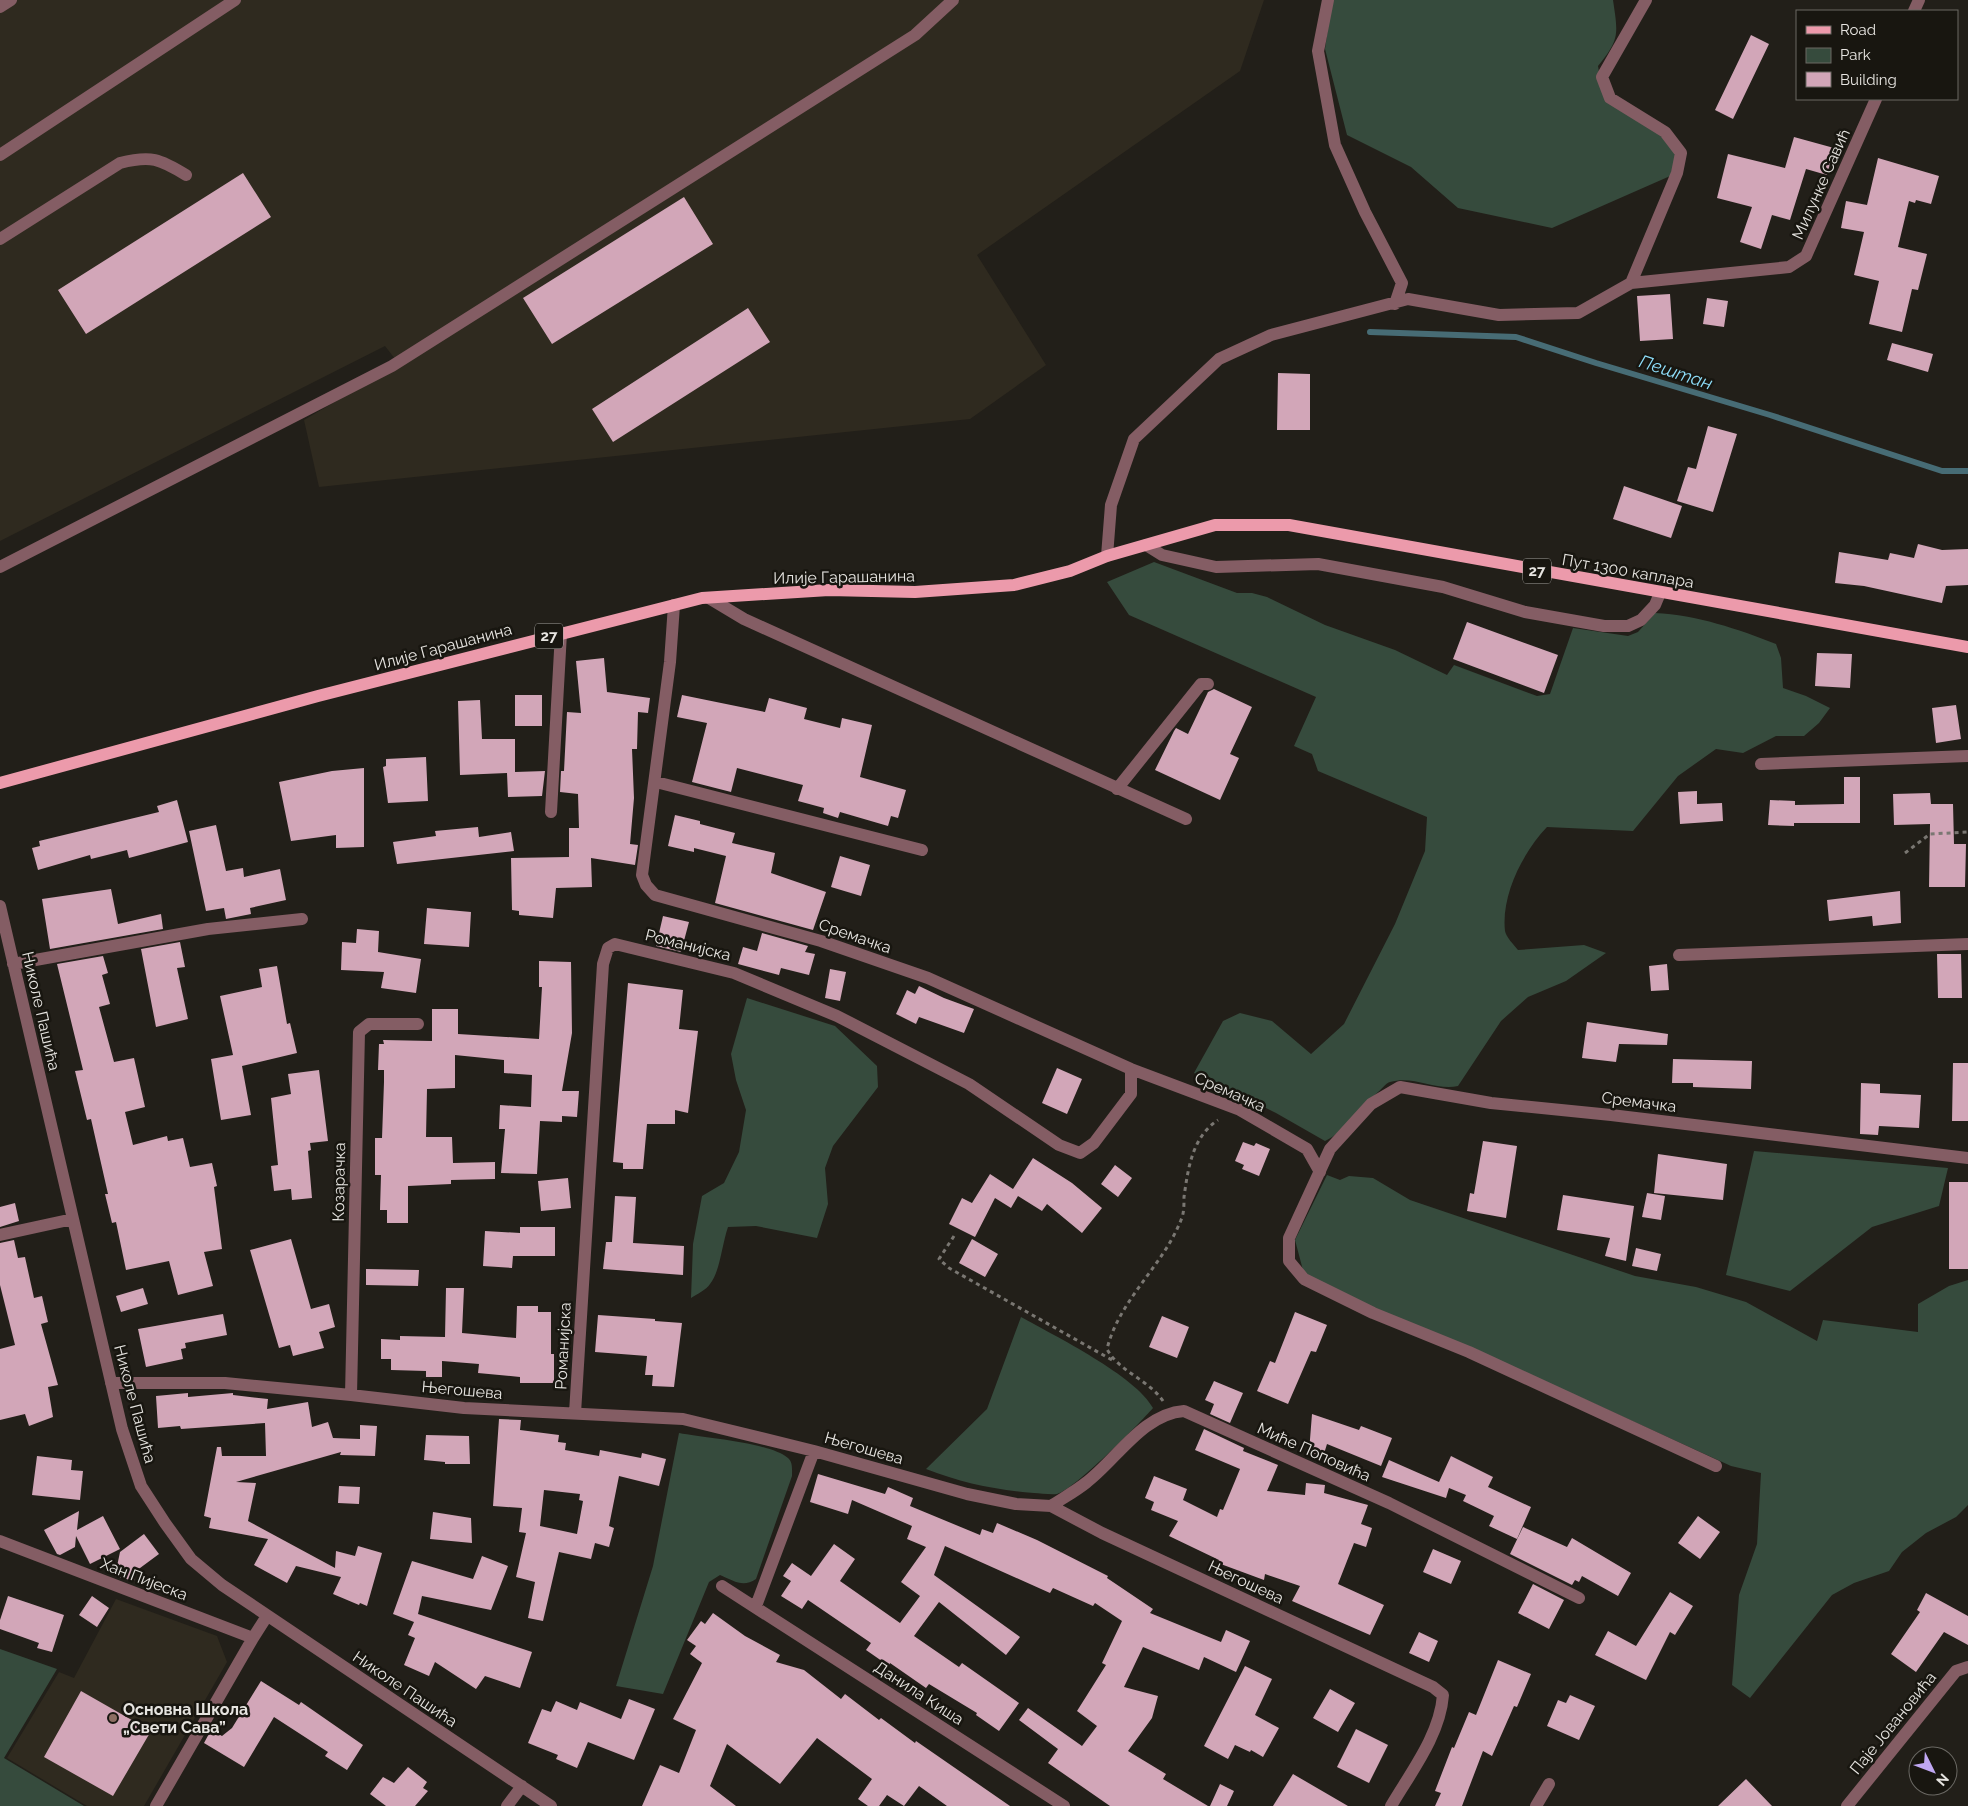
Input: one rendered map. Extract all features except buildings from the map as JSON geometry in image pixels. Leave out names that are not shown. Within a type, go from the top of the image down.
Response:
[{"type":"main road","name":"Пут 1300 каплара","points":[[1107,556],[1215,525],[1289,525],[1660,593],[1836,621],[1968,647]]},
{"type":"main road","name":"Илије Гарашанина","points":[[0,783],[318,696],[702,598],[829,590],[915,592],[1014,585],[1070,571],[1107,556]]},
{"type":"street","points":[[0,7],[10,0]]},
{"type":"street","points":[[0,155],[235,0]]},
{"type":"street","points":[[0,567],[392,366],[915,35],[953,0]]},
{"type":"street","points":[[1328,0],[1318,51],[1335,145],[1365,212],[1402,284],[1395,304]]},
{"type":"street","points":[[1107,556],[1111,505],[1134,438],[1220,360],[1271,335],[1395,304],[1408,299],[1499,315],[1578,313],[1631,283],[1677,173],[1681,153],[1666,132],[1610,98],[1602,77],[1646,0]]},
{"type":"street","name":"Милунке Савић","points":[[1631,283],[1789,267],[1806,256],[1876,100]]},
{"type":"street","points":[[0,239],[120,164],[141,158],[164,162],[186,175]]},
{"type":"street","points":[[1146,545],[1162,555],[1216,567],[1318,564],[1442,587],[1525,612],[1604,626],[1628,626],[1641,620],[1655,605],[1660,593]]},
{"type":"street","points":[[709,598],[744,620],[1186,819]]},
{"type":"street","name":"Сремачка","points":[[674,605],[670,662],[656,782],[642,875],[646,885],[655,894],[821,941],[928,978],[1131,1069],[1240,1110],[1307,1148],[1330,1149]]},
{"type":"street","points":[[551,812],[561,633]]},
{"type":"street","points":[[1118,790],[1200,684],[1208,684]]},
{"type":"street","points":[[1761,764],[1968,756]]},
{"type":"street","points":[[656,782],[922,850]]},
{"type":"street","name":"Николе Пашића","points":[[0,906],[110,1383],[122,1429],[141,1486],[191,1559],[222,1585],[551,1806]]},
{"type":"street","points":[[13,964],[208,930],[302,919]]},
{"type":"street","name":"Романијска","points":[[575,1413],[603,964],[608,948],[615,944],[734,973],[837,1016],[969,1084],[1059,1145],[1080,1153],[1094,1143],[1130,1094],[1131,1069]]},
{"type":"street","points":[[1679,955],[1968,944]]},
{"type":"street","name":"Козарачка","points":[[351,1394],[358,1032],[368,1024],[418,1024]]},
{"type":"street","name":"Сремачка","points":[[1320,1172],[1330,1149],[1371,1104],[1400,1087],[1491,1103],[1611,1115],[1968,1158]]},
{"type":"street","points":[[1307,1148],[1320,1172],[1289,1238],[1289,1261],[1304,1279],[1373,1313],[1468,1352],[1716,1466]]},
{"type":"street","points":[[0,1236],[73,1219]]},
{"type":"street","name":"Његошева","points":[[110,1383],[225,1383],[351,1394],[464,1408],[683,1419],[814,1451],[967,1494],[1016,1504],[1051,1506],[1102,1533],[1434,1687],[1443,1695],[1442,1712],[1391,1806]]},
{"type":"street","name":"Миће Поповића","points":[[1170,1412],[1184,1411],[1389,1503],[1579,1598]]},
{"type":"street","points":[[1051,1506],[1087,1482],[1153,1420],[1170,1412]]},
{"type":"street","points":[[756,1606],[814,1451]]},
{"type":"street","name":"Хан Пијеска","points":[[0,1541],[253,1638]]},
{"type":"street","name":"Данила Киша","points":[[722,1586],[756,1606],[1064,1806]]},
{"type":"street","points":[[156,1806],[267,1616]]},
{"type":"street","name":"Паје Јовановића","points":[[1848,1806],[1956,1671],[1968,1667]]},
{"type":"street","points":[[1536,1806],[1549,1784]]},
{"type":"street","points":[[507,1806],[522,1786]]},
{"type":"path","points":[[1904,853],[1930,834],[1968,832]]},
{"type":"path","points":[[1113,1361],[1107,1349],[1110,1336],[1136,1290],[1182,1219],[1188,1171],[1193,1153],[1206,1127],[1229,1112],[1240,1110]]},
{"type":"path","points":[[954,1236],[939,1259],[949,1268],[1113,1361],[1143,1381],[1161,1398],[1170,1412]]},
{"type":"shaded area","points":[[0,0],[1264,0],[1240,71],[977,255],[1046,365],[970,419],[319,487],[304,420],[399,364],[385,346],[0,541]]},
{"type":"shaded area","name":"Основна Школа „Свети Сава”","points":[[116,1599],[217,1636],[227,1662],[144,1806],[87,1806],[7,1758],[59,1672],[74,1678]]},
{"type":"green space","points":[[1332,0],[1613,0],[1616,36],[1610,49],[1598,66],[1602,89],[1673,137],[1677,173],[1552,228],[1458,208],[1411,167],[1347,135],[1325,49]]},
{"type":"green space","points":[[1154,562],[1237,593],[1252,593],[1267,597],[1325,625],[1395,650],[1447,675],[1454,665],[1537,696],[1550,694],[1573,628],[1628,636],[1638,632],[1655,613],[1702,620],[1732,628],[1776,644],[1781,658],[1783,688],[1806,696],[1830,708],[1819,723],[1804,736],[1776,736],[1743,753],[1716,749],[1678,776],[1633,831],[1547,827],[1522,861],[1510,889],[1506,903],[1505,931],[1510,941],[1518,950],[1584,945],[1606,953],[1566,981],[1528,997],[1501,1021],[1458,1086],[1441,1086],[1408,1080],[1388,1083],[1347,1125],[1325,1141],[1276,1113],[1194,1073],[1223,1021],[1240,1013],[1272,1021],[1311,1054],[1344,1024],[1395,924],[1425,851],[1427,817],[1318,771],[1312,754],[1294,746],[1316,697],[1129,615],[1107,582]]},
{"type":"green space","points":[[747,998],[835,1026],[877,1066],[878,1087],[833,1146],[825,1168],[828,1204],[817,1238],[756,1226],[728,1227],[719,1265],[713,1279],[706,1288],[691,1298],[693,1244],[702,1196],[724,1183],[739,1152],[746,1110],[736,1080],[731,1054]]},
{"type":"green space","points":[[1754,1151],[1948,1168],[1939,1206],[1872,1227],[1790,1291],[1726,1275]]},
{"type":"green space","points":[[1327,1175],[1340,1180],[1349,1176],[1373,1178],[1410,1200],[1635,1276],[1696,1287],[1746,1302],[1817,1341],[1823,1320],[1918,1332],[1918,1304],[1949,1286],[1968,1280],[1968,1505],[1956,1517],[1926,1533],[1902,1552],[1889,1571],[1854,1583],[1832,1595],[1750,1698],[1732,1685],[1739,1595],[1757,1544],[1761,1473],[1731,1466],[1584,1399],[1377,1310],[1304,1274],[1295,1240]]},
{"type":"green space","points":[[1021,1317],[1113,1370],[1144,1396],[1153,1408],[1092,1469],[1066,1490],[1057,1494],[993,1488],[966,1482],[926,1469],[987,1409]]},
{"type":"green space","points":[[679,1433],[736,1441],[766,1448],[790,1460],[792,1476],[756,1579],[743,1583],[720,1575],[709,1582],[663,1694],[616,1686],[653,1566]]},
{"type":"green space","points":[[0,1649],[57,1669],[4,1758],[84,1806],[0,1806]]},
{"type":"waterway","name":"Пештан","points":[[1370,332],[1516,337],[1770,415],[1942,471],[1968,471]]},
{"type":"place","name":"Основна Школа „Свети Сава”","points":[[113,1718]]}]
